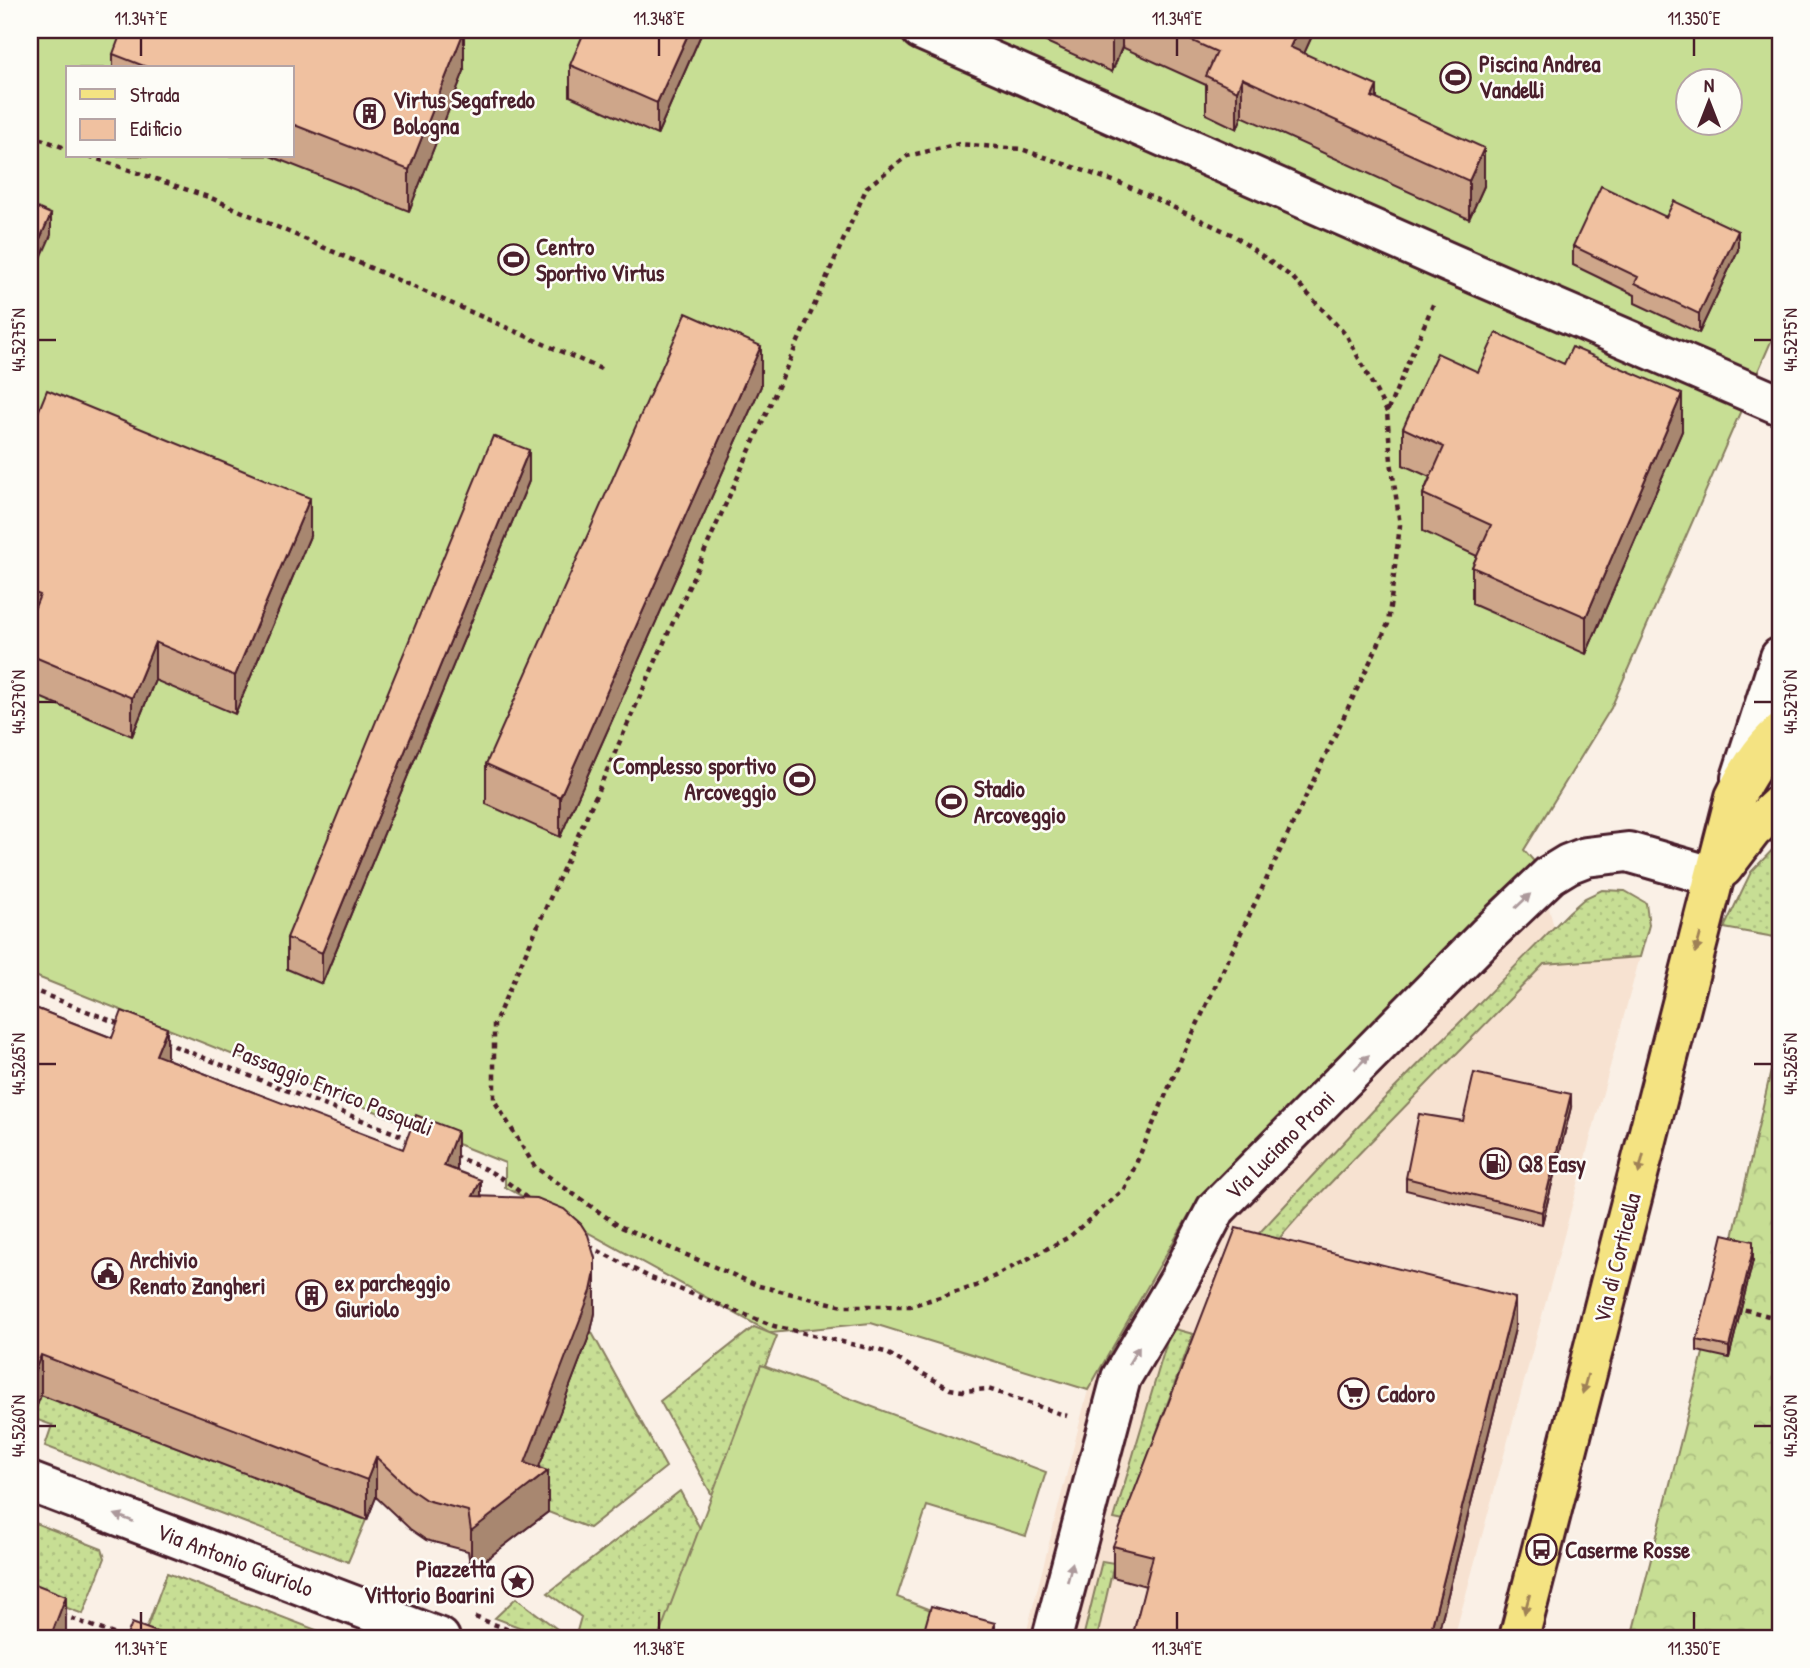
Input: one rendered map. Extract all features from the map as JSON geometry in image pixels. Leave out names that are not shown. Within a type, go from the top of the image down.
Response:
[{"type":"main road","name":"Via di Corticella","points":[[1519,1638],[1735,797],[1749,769],[1780,733]]},
{"type":"main road","name":"Via di Corticella","points":[[1715,877],[1752,830],[1780,804]]},
{"type":"street","points":[[921,30],[1451,264],[1780,405]]},
{"type":"street","points":[[1735,797],[1780,657]]},
{"type":"street","name":"Via Luciano Proni","points":[[1052,1638],[1121,1378],[1179,1280],[1216,1209],[1486,936],[1550,875],[1567,864],[1586,857],[1628,852],[1715,877]]},
{"type":"street","name":"Via Antonio Giuriolo","points":[[30,1482],[440,1638]]},
{"type":"path","points":[[30,135],[66,148]]},
{"type":"path","points":[[1387,412],[1348,336],[1293,278],[1233,235],[1125,185],[1021,149],[959,144],[907,156],[867,187],[494,1024],[494,1100],[535,1167],[619,1226],[759,1286],[844,1306],[910,1306],[976,1286],[1069,1237],[1125,1189],[1185,1050],[1388,624],[1400,525],[1387,412],[1451,264]]},
{"type":"path","points":[[95,158],[211,198],[601,369]]},
{"type":"path","points":[[30,989],[133,1029]]},
{"type":"path","name":"Passaggio Enrico Pasquali","points":[[158,1039],[416,1141]]},
{"type":"path","name":"Passaggio Enrico Pasquali","points":[[441,1151],[493,1171],[532,1203]]},
{"type":"path","points":[[582,1242],[651,1278],[774,1326],[862,1344],[886,1352],[950,1389],[988,1389],[1076,1419]]},
{"type":"path","points":[[1730,1306],[1780,1319]]},
{"type":"path","points":[[53,1611],[124,1638]]},
{"type":"shaded area","points":[[1538,866],[1554,927],[1640,957],[1454,1638],[1025,1638],[1088,1390],[1191,1211]]},
{"type":"green space","name":"Complesso sportivo Arcoveggio","points":[[30,30],[1780,30],[1780,321],[1611,708],[1524,850],[1538,866],[1191,1211],[1088,1390],[871,1323],[771,1333],[505,1187],[505,1163],[30,974]]},
{"type":"green space","points":[[1780,842],[1780,938],[1724,928],[1751,872]]},
{"type":"green space","points":[[1602,890],[1625,891],[1646,903],[1649,925],[1640,957],[1544,964],[1306,1208],[1270,1249],[1249,1244],[1382,1101],[1569,912],[1585,898]]},
{"type":"green space","points":[[1780,1031],[1780,1638],[1631,1638],[1703,1353],[1699,1343],[1731,1246]]},
{"type":"green space","points":[[754,1327],[777,1336],[713,1497],[660,1401]]},
{"type":"green space","points":[[1171,1328],[1193,1334],[1124,1521],[1114,1519]]},
{"type":"green space","points":[[591,1331],[666,1467],[589,1528],[525,1503]]},
{"type":"green space","points":[[761,1365],[1046,1472],[1026,1536],[927,1506],[897,1597],[936,1612],[928,1638],[658,1638]]},
{"type":"green space","points":[[41,1395],[366,1520],[348,1562],[45,1446],[52,1425],[32,1418]]},
{"type":"green space","points":[[680,1491],[701,1530],[659,1638],[575,1638],[581,1617],[548,1593]]},
{"type":"green space","points":[[30,1521],[102,1549],[105,1558],[83,1614],[30,1594]]},
{"type":"green space","points":[[1102,1561],[1114,1563],[1097,1638],[1083,1638]]},
{"type":"green space","points":[[167,1573],[337,1638],[143,1638]]},
{"type":"green space","points":[[516,1598],[569,1638],[548,1638],[495,1618]]},
{"type":"building","name":"Virtus Segafredo Bologna","points":[[122,30],[464,31],[409,170],[294,125],[294,66],[144,66],[113,54]]},
{"type":"building","points":[[585,30],[690,30],[657,103],[570,65]]},
{"type":"building","points":[[1168,30],[1298,30],[1290,47],[1377,86],[1372,97],[1484,148],[1469,181],[1242,78],[1237,91],[1206,76],[1217,52]]},
{"type":"building","points":[[1601,186],[1666,217],[1674,201],[1738,231],[1699,314],[1635,283],[1638,277],[1573,246]]},
{"type":"building","points":[[30,205],[51,214],[30,261]]},
{"type":"building","points":[[686,313],[761,346],[560,797],[486,764]]},
{"type":"building","points":[[1496,333],[1564,364],[1572,347],[1682,394],[1586,617],[1472,567],[1491,525],[1423,494],[1444,447],[1403,428],[1437,353],[1478,372]]},
{"type":"building","points":[[30,349],[37,353],[30,370]]},
{"type":"building","points":[[47,390],[310,498],[235,676],[155,642],[132,698],[30,655],[30,619],[40,595],[30,591],[30,432]]},
{"type":"building","points":[[493,436],[529,450],[322,953],[287,938]]},
{"type":"building","name":"ex parcheggio Giuriolo","points":[[30,1006],[112,1038],[122,1011],[167,1028],[156,1055],[403,1149],[416,1115],[457,1131],[444,1166],[481,1180],[473,1196],[537,1198],[564,1209],[581,1224],[588,1235],[595,1258],[591,1291],[525,1463],[548,1471],[471,1531],[468,1511],[426,1500],[376,1457],[367,1480],[41,1355],[32,1377],[30,1376]]},
{"type":"building","points":[[1474,1073],[1571,1094],[1542,1212],[1406,1178],[1419,1114],[1463,1121]]},
{"type":"building","points":[[1236,1228],[1515,1298],[1429,1638],[1132,1638],[1153,1556],[1113,1546]]},
{"type":"building","points":[[1723,1234],[1753,1241],[1729,1347],[1697,1340]]},
{"type":"building","points":[[30,1582],[66,1596],[50,1638],[30,1638]]},
{"type":"building","points":[[931,1606],[995,1623],[991,1638],[922,1638]]},
{"type":"building","points":[[132,1623],[173,1638],[126,1638]]},
{"type":"place","name":"Piscina Andrea Vandelli","points":[[1456,77]]},
{"type":"place","name":"Virtus Segafredo Bologna","points":[[370,113]]},
{"type":"place","name":"Centro Sportivo Virtus","points":[[513,260]]},
{"type":"place","name":"Complesso sportivo Arcoveggio","points":[[799,779]]},
{"type":"place","name":"Stadio Arcoveggio","points":[[951,802]]},
{"type":"place","name":"Q8 Easy","points":[[1495,1164]]},
{"type":"place","name":"Archivio Renato Zangheri","points":[[107,1273]]},
{"type":"place","name":"ex parcheggio Giuriolo","points":[[312,1296]]},
{"type":"place","name":"Cadoro","points":[[1354,1394]]},
{"type":"place","name":"Caserme Rosse","points":[[1542,1550]]},
{"type":"place","name":"Piazzetta Vittorio Boarini","points":[[518,1582]]}]
